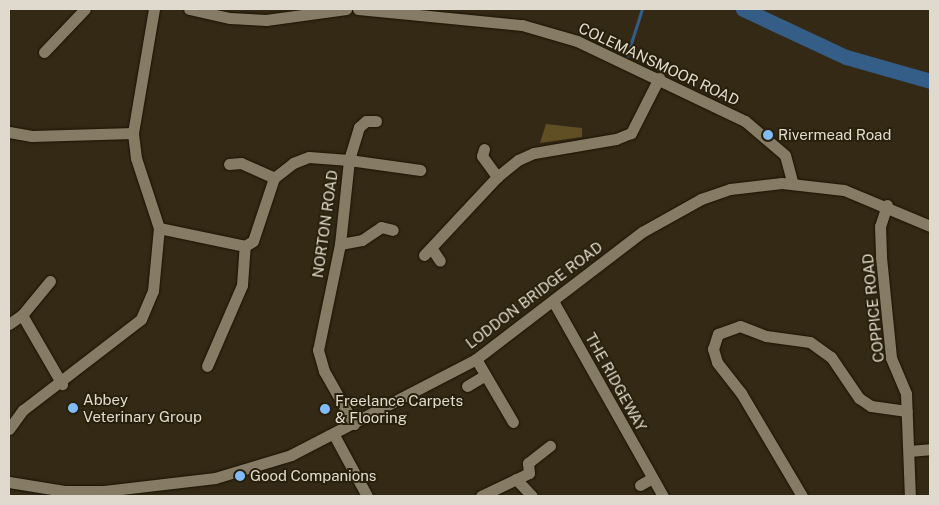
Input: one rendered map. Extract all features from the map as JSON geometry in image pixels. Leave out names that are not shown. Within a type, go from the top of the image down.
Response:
[{"type":"street","points":[[44,52],[85,9]]},
{"type":"street","points":[[9,429],[23,410],[62,384],[141,319],[153,291],[159,228],[136,158],[133,133],[148,66],[154,9]]},
{"type":"street","points":[[189,9],[230,18],[266,20],[346,9]]},
{"type":"street","name":"COLEMANSMOOR ROAD","points":[[358,9],[522,25],[576,41],[659,78],[756,129],[785,155],[793,184]]},
{"type":"street","points":[[440,261],[428,252],[497,177],[534,153],[624,137],[640,121],[659,78]]},
{"type":"street","points":[[376,121],[366,121],[359,127],[349,160],[420,170]]},
{"type":"street","points":[[9,132],[32,136],[133,133]]},
{"type":"street","points":[[479,155],[497,177]]},
{"type":"street","name":"NORTON ROAD","points":[[274,178],[292,163],[309,157],[349,160],[340,244],[318,350],[324,371],[354,424]]},
{"type":"street","points":[[159,228],[246,246],[253,241],[274,178],[240,158],[229,164]]},
{"type":"street","name":"LODDON BRIDGE ROAD","points":[[9,482],[64,491],[105,494],[215,478],[248,470],[334,435],[476,359],[642,232],[693,203],[730,189],[793,184],[844,190],[887,205],[930,226]]},
{"type":"street","name":"COPPICE ROAD","points":[[887,205],[880,226],[891,358],[905,385],[910,496]]},
{"type":"street","points":[[340,244],[362,240],[381,222],[393,230]]},
{"type":"street","points":[[214,361],[242,285],[246,246]]},
{"type":"street","points":[[9,324],[22,315],[50,281]]},
{"type":"street","name":"THE RIDGEWAY","points":[[553,301],[663,496]]},
{"type":"street","points":[[22,315],[62,384]]},
{"type":"street","points":[[802,496],[741,393],[721,368],[713,349],[718,334],[740,326],[766,336],[810,342],[831,358],[859,398],[870,406],[907,411]]},
{"type":"street","points":[[476,359],[502,414],[513,422]]},
{"type":"street","points":[[467,386],[485,375]]},
{"type":"street","points":[[334,435],[367,496]]},
{"type":"street","points":[[481,496],[529,473],[528,463],[550,446]]},
{"type":"street","points":[[909,451],[930,449]]},
{"type":"street","points":[[640,485],[652,478]]},
{"type":"street","points":[[516,479],[532,496]]},
{"type":"shaded area","points":[[546,124],[582,128],[582,137],[540,143]]},
{"type":"waterway","points":[[627,56],[642,9]]},
{"type":"waterway","points":[[743,9],[846,57],[930,81]]},
{"type":"place","name":"Rivermead Road","points":[[768,135]]},
{"type":"place","name":"Abbey Veterinary Group","points":[[73,408]]},
{"type":"place","name":"Freelance Carpets & Flooring","points":[[325,409]]},
{"type":"place","name":"Good Companions","points":[[240,476]]}]
